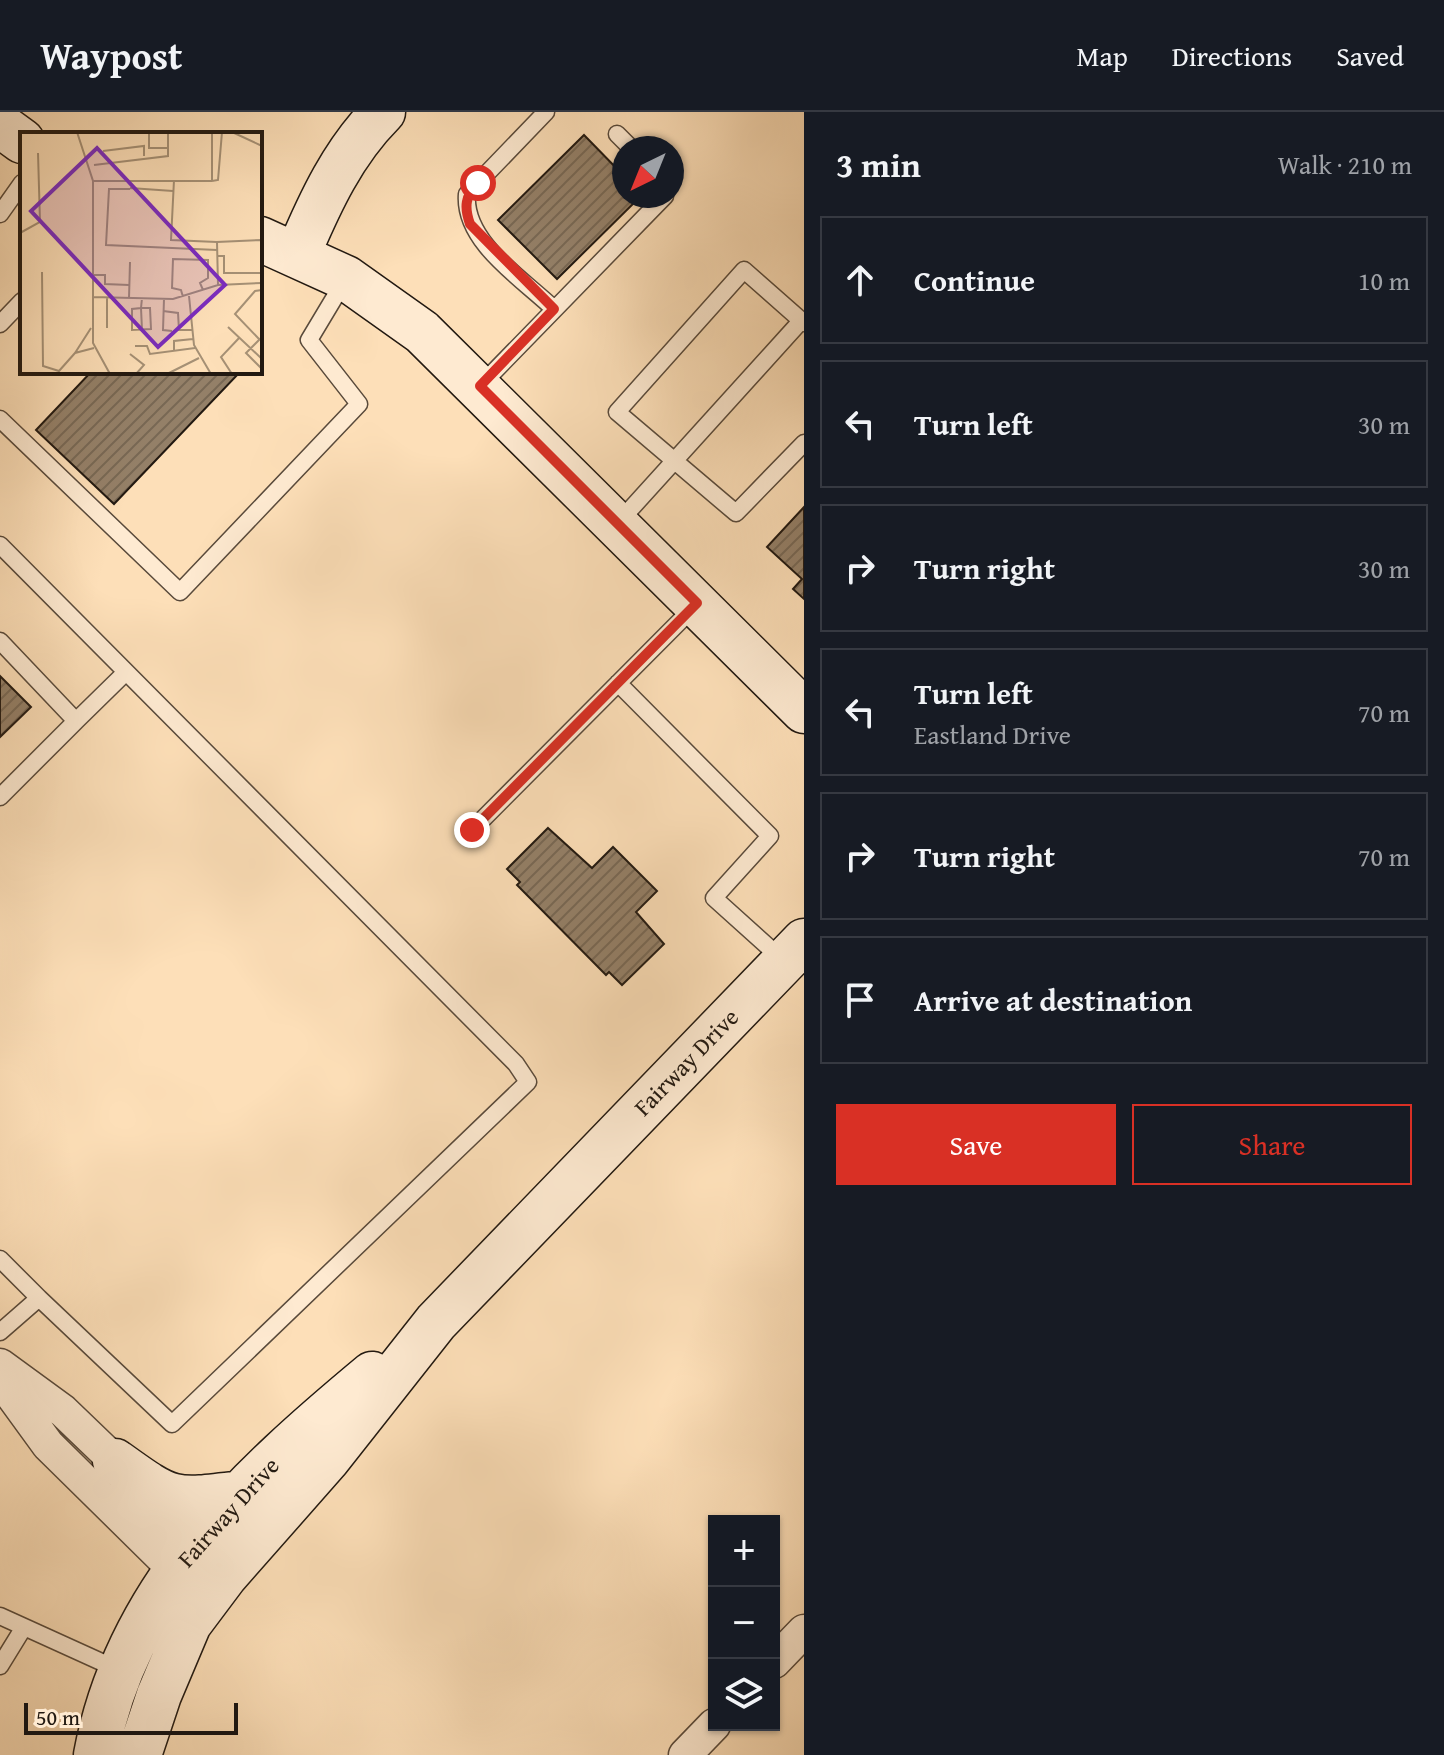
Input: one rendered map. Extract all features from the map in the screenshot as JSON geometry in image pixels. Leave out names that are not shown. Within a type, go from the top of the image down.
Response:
[{"type":"main road","points":[[383,112],[351,148],[325,194],[279,246],[346,278],[422,332],[480,386],[804,711]]},
{"type":"main road","points":[[0,125],[20,140]]},
{"type":"main road","name":"Fairway Drive","points":[[96,1755],[119,1670],[153,1601],[200,1573],[328,1459],[436,1322],[794,951]]},
{"type":"main road","name":"Fairway Drive","points":[[139,1755],[200,1573],[241,1493],[300,1434],[436,1322]]},
{"type":"main road","points":[[115,1461],[164,1496],[193,1499],[241,1493]]},
{"type":"street","points":[[0,1365],[63,1411],[115,1461],[133,1489],[200,1573]]},
{"type":"street","points":[[0,1379],[48,1445],[200,1573]]},
{"type":"street","points":[[777,1659],[804,1631]]},
{"type":"street","points":[[685,1755],[708,1731]]},
{"type":"lane","points":[[546,112],[467,194],[466,211],[478,235],[554,309]]},
{"type":"lane","points":[[0,214],[20,186]]},
{"type":"lane","points":[[480,386],[653,208]]},
{"type":"lane","points":[[617,524],[675,462],[803,322],[744,270],[617,412],[675,462],[736,513],[804,443]]},
{"type":"lane","points":[[0,419],[180,592],[359,404],[309,340],[346,278]]},
{"type":"lane","points":[[0,324],[20,303]]},
{"type":"lane","points":[[0,545],[516,1064],[528,1082],[172,1424],[0,1259]]},
{"type":"lane","points":[[472,830],[697,603]]},
{"type":"lane","points":[[0,641],[76,721]]},
{"type":"lane","points":[[0,797],[126,672]]},
{"type":"lane","points":[[618,683],[770,836],[714,898],[794,951]]},
{"type":"lane","points":[[0,1332],[39,1298]]},
{"type":"lane","points":[[0,1616],[119,1670]]},
{"type":"lane","points":[[0,1666],[24,1627]]},
{"type":"building","points":[[584,135],[612,164],[612,208],[629,208],[557,279],[498,220]]},
{"type":"building","points":[[89,374],[238,374],[114,504],[36,430]]},
{"type":"building","points":[[804,507],[804,599],[793,589],[802,579],[767,547]]},
{"type":"building","points":[[0,676],[31,707],[0,737]]},
{"type":"building","points":[[548,828],[592,868],[613,847],[657,891],[636,912],[664,944],[622,985],[609,972],[606,975],[517,885],[520,882],[507,869]]},
{"type":"route","points":[[472,830],[697,603],[480,386],[554,309],[493,251],[470,224],[466,211],[467,194],[478,183]]}]
